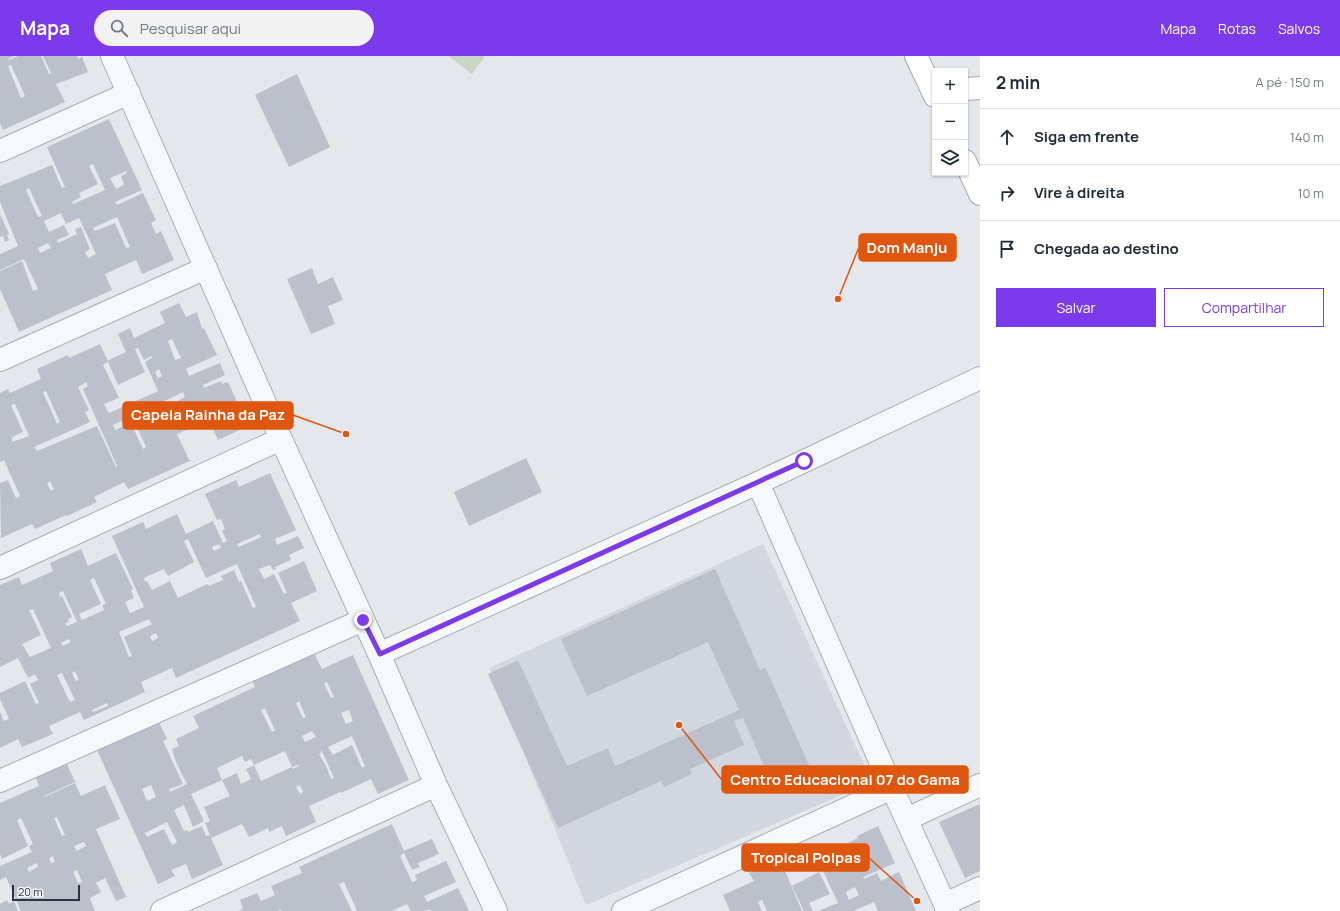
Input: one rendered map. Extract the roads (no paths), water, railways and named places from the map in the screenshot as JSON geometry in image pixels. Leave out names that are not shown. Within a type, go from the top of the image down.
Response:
[{"type":"main road","points":[[916,56],[932,90]]},
{"type":"main road","points":[[968,89],[980,88]]},
{"type":"main road","points":[[968,168],[980,194]]},
{"type":"street","points":[[112,56],[281,439],[363,620],[380,654],[436,786],[496,911]]},
{"type":"street","points":[[0,151],[128,93]]},
{"type":"street","points":[[0,360],[206,268]]},
{"type":"street","points":[[380,654],[758,483],[980,378]]},
{"type":"street","points":[[0,568],[281,439]]},
{"type":"street","points":[[758,483],[946,907],[980,888]]},
{"type":"street","points":[[0,781],[363,620]]},
{"type":"street","points":[[907,819],[980,785]]},
{"type":"street","points":[[162,911],[436,786]]},
{"type":"street","points":[[624,911],[892,788]]},
{"type":"place","name":"Dom Manju","points":[[838,299]]},
{"type":"place","name":"Capela Rainha da Paz","points":[[346,434]]},
{"type":"place","name":"Centro Educacional 07 do Gama","points":[[679,725]]},
{"type":"place","name":"Tropical Polpas","points":[[917,901]]}]
